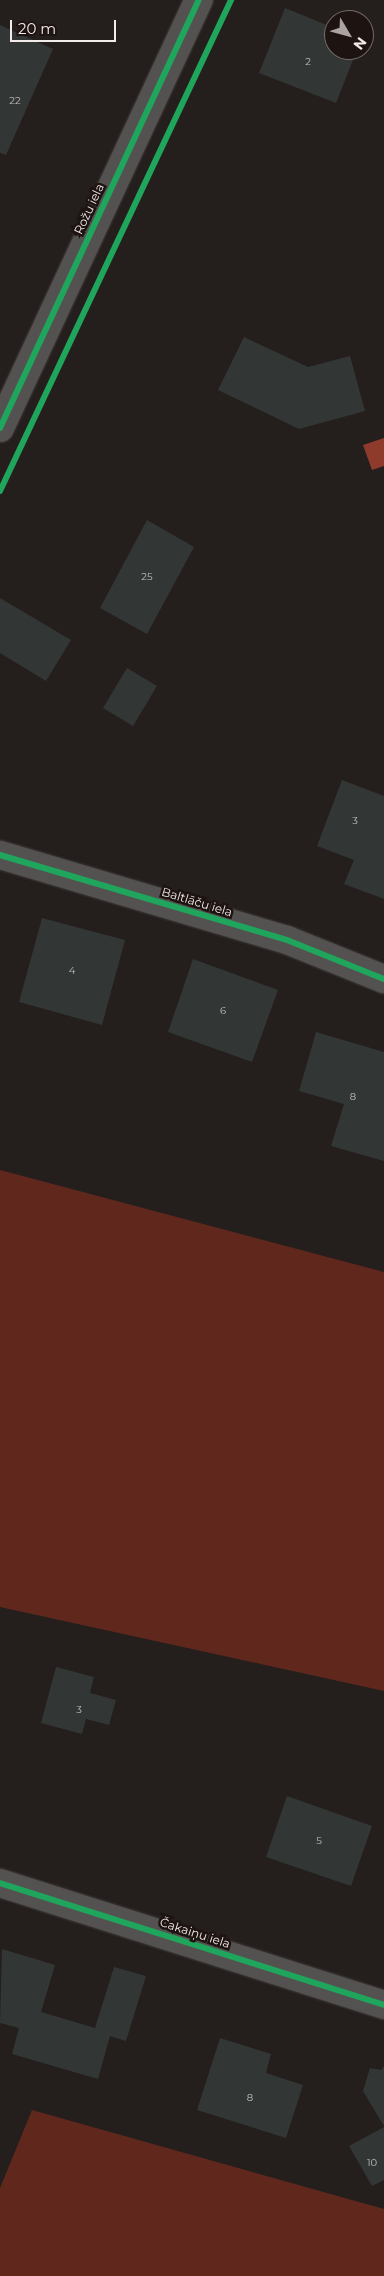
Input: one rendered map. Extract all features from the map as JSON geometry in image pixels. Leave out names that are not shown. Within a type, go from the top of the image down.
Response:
[{"type":"street","name":"Rožu iela","points":[[0,428],[199,0]]},
{"type":"street","name":"Baltlāču iela","points":[[0,855],[286,940],[384,978]]},
{"type":"street","name":"Čakaiņu iela","points":[[0,1883],[384,2005]]},
{"type":"shaded area","points":[[384,438],[384,466],[372,470],[363,445]]},
{"type":"shaded area","points":[[0,1170],[384,1272],[384,1691],[0,1607]]},
{"type":"shaded area","points":[[32,2110],[384,2209],[384,2276],[0,2276],[0,2188]]},
{"type":"building","points":[[285,8],[324,24],[324,60],[353,60],[336,103],[259,73]]},
{"type":"building","points":[[0,25],[53,49],[6,155],[0,153]]},
{"type":"building","points":[[244,337],[308,367],[350,356],[365,411],[299,429],[218,390]]},
{"type":"building","points":[[147,520],[194,547],[147,634],[100,608]]},
{"type":"building","points":[[0,598],[71,640],[46,681],[0,653]]},
{"type":"building","points":[[127,668],[157,686],[133,726],[103,708]]},
{"type":"building","points":[[342,780],[384,796],[384,899],[344,884],[354,860],[317,846]]},
{"type":"building","points":[[42,918],[125,940],[102,1025],[19,1002]]},
{"type":"building","points":[[193,959],[278,990],[252,1062],[168,1032]]},
{"type":"building","points":[[316,1032],[384,1052],[384,1161],[331,1146],[344,1104],[299,1091]]},
{"type":"building","points":[[56,1667],[94,1677],[90,1693],[116,1700],[109,1725],[86,1719],[82,1734],[41,1723]]},
{"type":"building","points":[[287,1796],[372,1826],[351,1886],[266,1857]]},
{"type":"building","points":[[2,1949],[55,1965],[41,2012],[95,2028],[114,1967],[146,1976],[126,2041],[110,2036],[98,2079],[12,2054],[19,2028],[0,2023]]},
{"type":"building","points":[[220,2038],[271,2054],[266,2073],[303,2085],[286,2138],[197,2110]]},
{"type":"building","points":[[384,2066],[384,2126],[363,2091],[370,2068],[381,2070]]},
{"type":"building","points":[[384,2127],[384,2180],[372,2186],[349,2146]]},
{"type":"cycle path","points":[[0,428],[199,0]]},
{"type":"cycle path","points":[[0,491],[231,0]]},
{"type":"cycle path","points":[[0,855],[287,940],[384,979]]},
{"type":"cycle path","points":[[0,1883],[384,2005]]}]
